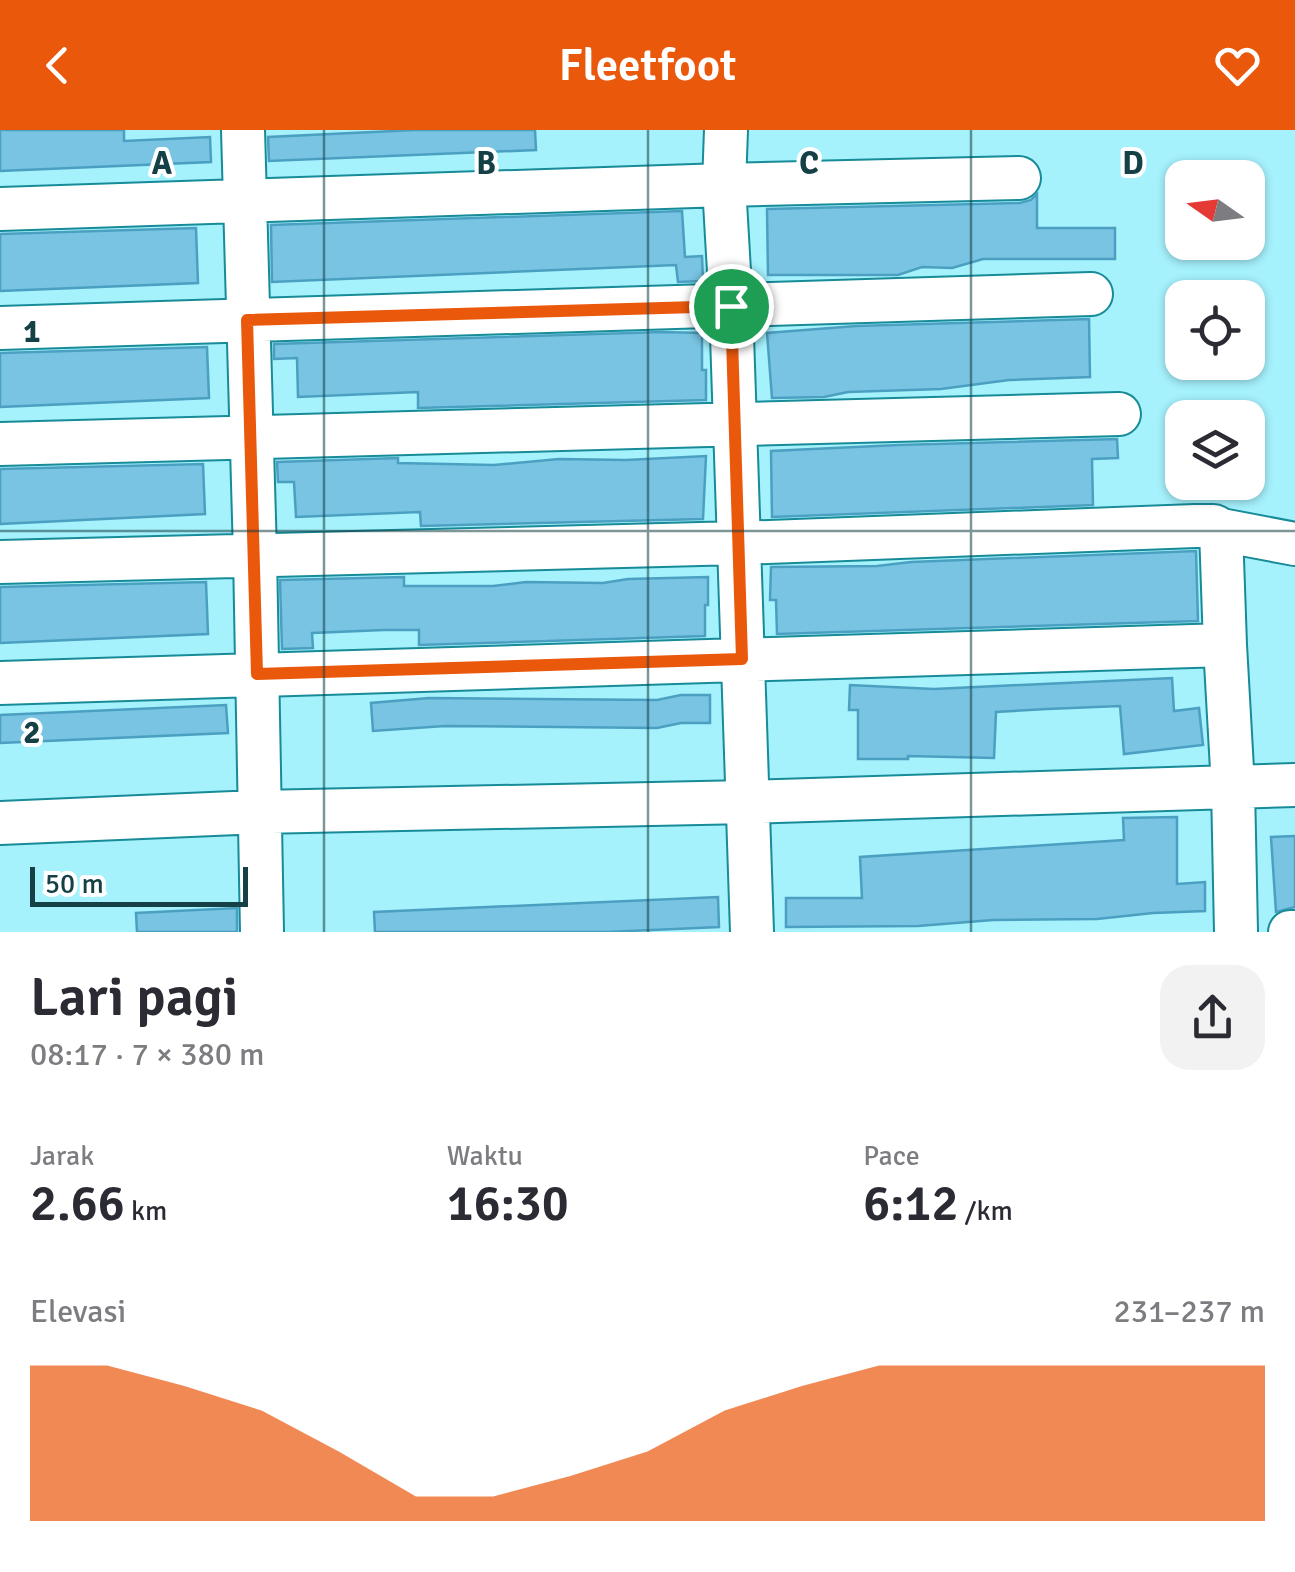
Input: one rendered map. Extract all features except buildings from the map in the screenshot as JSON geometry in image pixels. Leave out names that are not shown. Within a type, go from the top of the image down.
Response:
[{"type":"street","points":[[243,130],[262,932]]},
{"type":"street","points":[[726,130],[724,185],[752,932]]},
{"type":"street","points":[[0,208],[1019,178]]},
{"type":"street","points":[[0,328],[1091,294]]},
{"type":"street","points":[[0,444],[1119,414]]},
{"type":"street","points":[[0,562],[739,543],[1195,526],[1214,526],[1295,544]]},
{"type":"street","points":[[1221,530],[1234,787],[1236,932]]},
{"type":"street","points":[[0,683],[1225,645]]},
{"type":"street","points":[[0,824],[260,812],[1295,785]]},
{"type":"route","points":[[731,306],[742,659],[257,674],[247,320],[731,306]]}]
